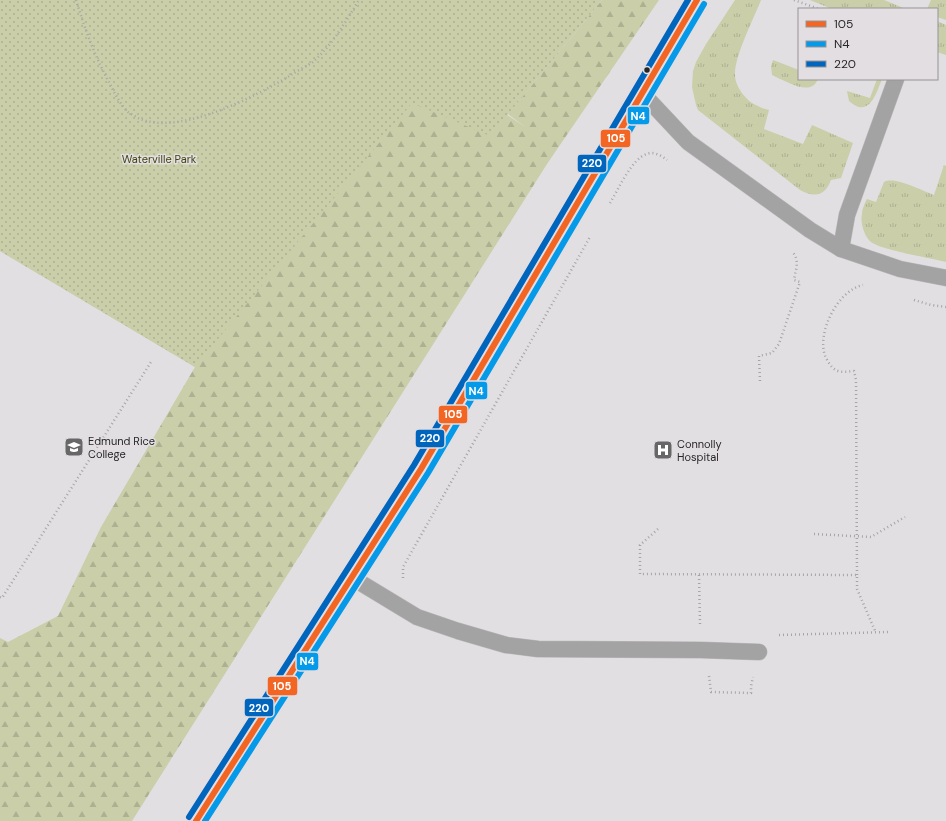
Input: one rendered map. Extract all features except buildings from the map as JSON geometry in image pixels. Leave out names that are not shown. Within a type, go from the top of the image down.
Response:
[{"type":"lane","points":[[196,821],[421,469],[697,0]]},
{"type":"lane","points":[[841,249],[847,215],[896,80]]},
{"type":"lane","points":[[643,94],[688,142],[810,230],[841,249],[900,269],[946,278]]},
{"type":"lane","points":[[351,577],[417,617],[498,643],[538,650],[701,650],[759,652]]},
{"type":"path","points":[[76,0],[88,39],[116,97],[128,113],[142,119],[166,124],[199,117],[232,105],[272,87],[314,61],[337,35],[359,0]]},
{"type":"path","points":[[794,0],[816,8]]},
{"type":"path","points":[[608,205],[636,160],[648,153],[660,154],[672,164]]},
{"type":"path","points":[[407,584],[403,578],[403,567],[592,232]]},
{"type":"path","points":[[760,381],[759,356],[772,353],[779,344],[800,282],[794,280],[798,264],[796,256],[789,247]]},
{"type":"path","points":[[869,286],[862,285],[851,290],[834,309],[824,329],[822,343],[824,354],[829,365],[839,371],[854,371],[856,380],[857,589],[876,634]]},
{"type":"path","points":[[910,299],[931,305],[946,307]]},
{"type":"path","points":[[0,597],[2,598],[151,362]]},
{"type":"path","points":[[814,534],[871,537],[905,517]]},
{"type":"path","points":[[658,529],[640,544],[640,574],[857,575]]},
{"type":"path","points":[[699,575],[701,650]]},
{"type":"green space","name":"Waterville Park","points":[[0,0],[602,0],[490,136],[412,103],[195,367],[0,251]]},
{"type":"green space","points":[[602,0],[659,0],[547,164],[132,821],[0,821],[0,638],[8,642],[58,616],[101,527],[195,367],[0,251],[272,102],[485,100],[525,127],[508,114]]},
{"type":"green space","points":[[735,0],[761,0],[741,48],[735,75],[737,84],[742,94],[754,104],[769,110],[764,129],[803,144],[812,125],[853,143],[841,178],[831,180],[826,189],[819,194],[815,195],[805,193],[800,190],[698,110],[692,87],[693,71],[696,62]]},
{"type":"green space","points":[[810,0],[884,0],[904,8],[830,8]]},
{"type":"green space","points":[[931,0],[946,0],[946,20],[938,17],[938,8],[927,8]]},
{"type":"green space","points":[[938,21],[946,25],[946,55],[938,52]]},
{"type":"green space","points":[[773,60],[798,70],[798,80],[817,80],[815,84],[810,87],[799,87],[772,75],[771,66]]},
{"type":"green space","points":[[877,80],[882,80],[874,97],[867,106],[856,106],[849,101],[847,91],[870,98]]},
{"type":"green space","points":[[944,165],[946,166],[946,262],[895,251],[871,242],[863,229],[862,221],[862,210],[867,199],[876,202],[884,182],[889,181],[901,182],[934,195]]},
{"type":"transit line","name":"220","points":[[189,817],[414,465],[688,0]]},
{"type":"transit line","name":"105","points":[[196,821],[421,469],[697,0]]},
{"type":"transit line","name":"N4","points":[[205,821],[428,473],[704,4]]},
{"type":"place","name":"Edmund Rice College","points":[[74,447]]},
{"type":"place","name":"Connolly Hospital","points":[[663,450]]}]
